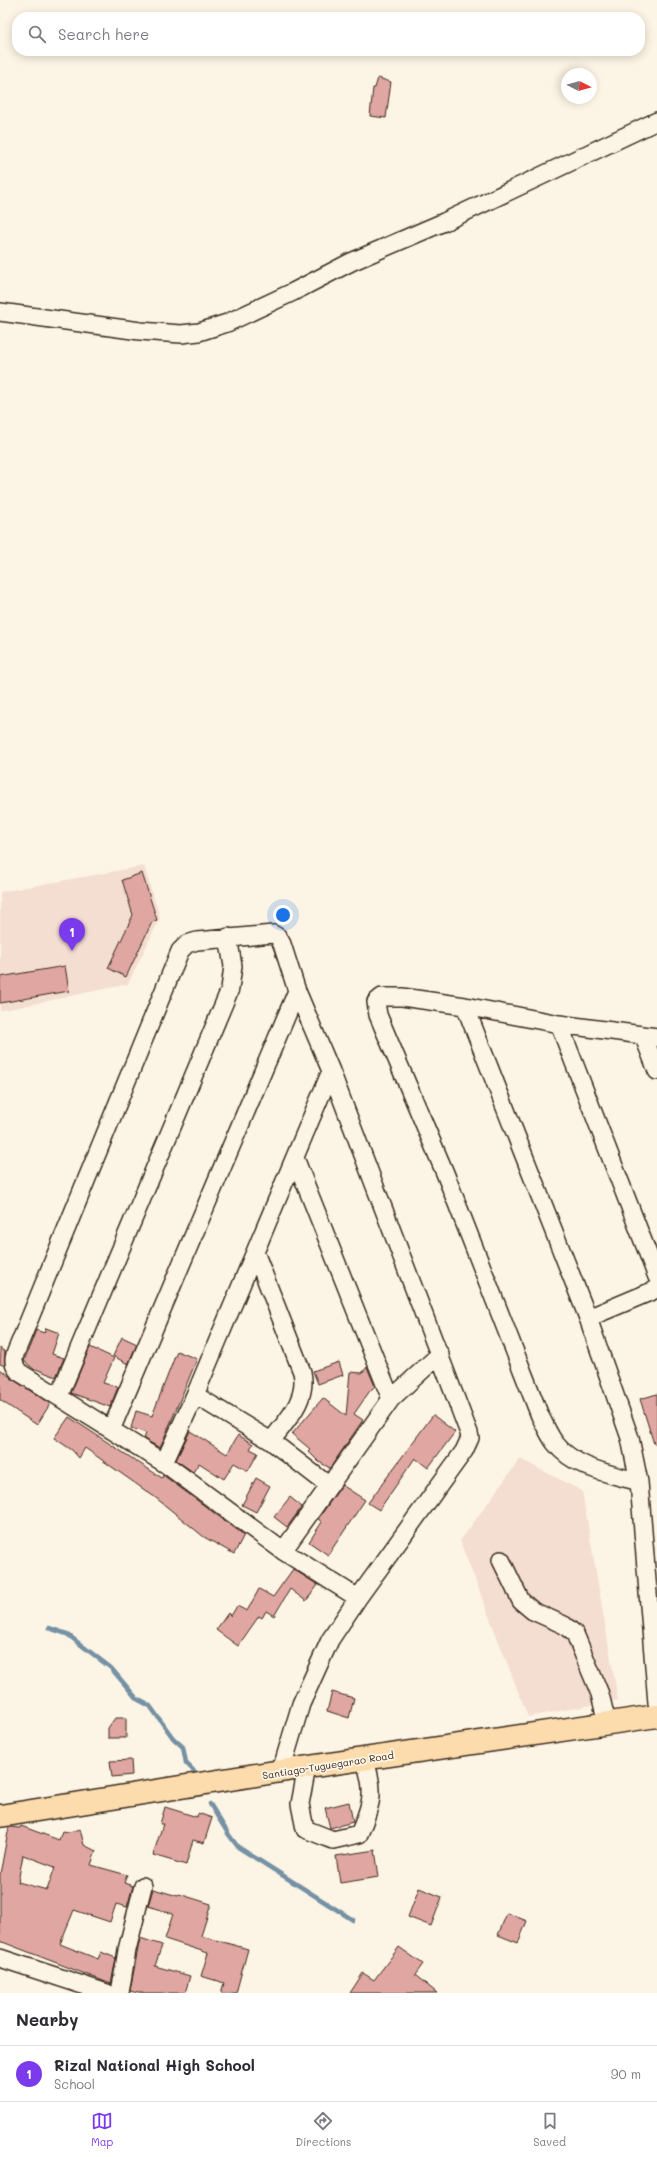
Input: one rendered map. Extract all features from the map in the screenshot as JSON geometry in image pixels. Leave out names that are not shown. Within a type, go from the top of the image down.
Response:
[{"type":"highway","name":"Santiago-Tuguegarao Road","points":[[0,1816],[228,1781],[307,1767],[657,1716]]},
{"type":"street","points":[[0,312],[140,331],[181,334],[199,332],[227,323],[293,292],[351,262],[444,222],[657,121]]},
{"type":"street","points":[[281,1771],[301,1704],[330,1640],[358,1598],[468,1444],[470,1438],[468,1426],[331,1071],[297,991],[282,944],[278,937],[273,934],[197,941],[187,944],[180,951],[14,1357],[14,1366],[18,1372],[59,1396],[164,1463],[283,1551],[358,1598]]},
{"type":"street","points":[[59,1396],[230,989],[233,966],[228,937]]},
{"type":"street","points":[[111,1430],[297,991]]},
{"type":"street","points":[[639,1482],[600,1471],[565,1454],[555,1443],[540,1416],[445,1173],[378,1015],[376,1002],[378,998],[382,997],[402,998],[465,1006],[559,1024],[650,1036],[657,1071]]},
{"type":"street","points":[[465,1006],[588,1318],[630,1438],[639,1482],[657,1703]]},
{"type":"street","points":[[559,1024],[657,1277]]},
{"type":"street","points":[[164,1463],[195,1396],[331,1071]]},
{"type":"street","points":[[295,1158],[391,1399]]},
{"type":"street","points":[[255,1252],[302,1372],[304,1385],[297,1406],[272,1441]]},
{"type":"street","points":[[588,1318],[657,1289]]},
{"type":"street","points":[[283,1551],[328,1485],[391,1399],[440,1354]]},
{"type":"street","points":[[195,1396],[272,1441],[328,1485]]},
{"type":"street","points":[[501,1560],[520,1601],[533,1611],[564,1625],[575,1634],[600,1694],[607,1723]]},
{"type":"street","points":[[307,1767],[300,1804],[305,1830],[333,1840],[359,1834],[371,1807],[370,1776],[364,1759]]},
{"type":"street","points":[[120,1993],[127,1950],[143,1886]]},
{"type":"street","points":[[0,1958],[107,1993]]},
{"type":"shaded area","points":[[144,866],[160,918],[128,984],[0,1011],[0,892]]},
{"type":"shaded area","points":[[520,1459],[582,1491],[618,1700],[528,1717],[460,1541]]},
{"type":"building","points":[[378,78],[391,82],[386,118],[370,116],[373,88],[375,88]]},
{"type":"building","points":[[142,873],[157,920],[152,922],[126,977],[108,968],[133,915],[122,880]]},
{"type":"building","points":[[65,966],[69,991],[0,1003],[0,977]]},
{"type":"building","points":[[46,1328],[59,1333],[52,1354],[64,1358],[56,1377],[36,1369],[35,1370],[24,1361],[36,1330],[44,1333]]},
{"type":"building","points":[[122,1337],[137,1344],[128,1364],[113,1356]]},
{"type":"building","points":[[90,1347],[114,1358],[103,1383],[118,1387],[110,1407],[71,1393]]},
{"type":"building","points":[[0,1348],[5,1352],[5,1366],[0,1364]]},
{"type":"building","points":[[177,1351],[197,1359],[160,1448],[144,1439],[146,1433],[131,1428],[136,1411],[152,1416]]},
{"type":"building","points":[[339,1362],[343,1375],[318,1384],[313,1371]]},
{"type":"building","points":[[367,1367],[375,1386],[354,1414],[363,1420],[330,1468],[319,1462],[308,1451],[310,1449],[292,1434],[323,1398],[346,1416],[350,1372],[362,1373]]},
{"type":"building","points":[[0,1369],[50,1404],[37,1425],[0,1400]]},
{"type":"building","points":[[657,1394],[657,1443],[654,1444],[640,1399]]},
{"type":"building","points":[[433,1415],[455,1432],[428,1468],[415,1458],[379,1510],[368,1503]]},
{"type":"building","points":[[69,1417],[162,1478],[163,1475],[244,1535],[234,1554],[204,1537],[156,1498],[85,1448],[79,1458],[72,1450],[54,1438]]},
{"type":"building","points":[[190,1431],[227,1454],[238,1435],[253,1444],[250,1449],[258,1453],[248,1471],[234,1463],[224,1479],[199,1463],[193,1472],[176,1460]]},
{"type":"building","points":[[256,1478],[270,1486],[256,1512],[242,1505]]},
{"type":"building","points":[[342,1485],[365,1500],[328,1555],[309,1542],[322,1522],[318,1519]]},
{"type":"building","points":[[290,1497],[302,1507],[287,1527],[274,1517]]},
{"type":"building","points":[[293,1569],[318,1585],[306,1601],[290,1589],[274,1616],[266,1611],[262,1618],[259,1616],[238,1646],[216,1630],[228,1613],[231,1616],[237,1606],[247,1611],[259,1589],[273,1597]]},
{"type":"building","points":[[332,1692],[354,1698],[349,1718],[327,1711]]},
{"type":"building","points":[[115,1718],[126,1718],[126,1738],[108,1738],[108,1728]]},
{"type":"building","points":[[131,1760],[132,1775],[112,1777],[110,1761]]},
{"type":"building","points":[[349,1802],[353,1822],[330,1828],[325,1808]]},
{"type":"building","points":[[165,1807],[197,1817],[198,1813],[212,1818],[204,1843],[193,1840],[186,1865],[153,1855],[163,1824],[160,1824]]},
{"type":"building","points":[[21,1826],[59,1840],[62,1831],[69,1832],[80,1829],[84,1845],[96,1851],[91,1865],[127,1875],[124,1883],[133,1886],[127,1907],[116,1904],[110,1922],[74,1910],[60,1944],[98,1959],[101,1952],[116,1958],[111,1984],[0,1941],[0,1874],[9,1827],[20,1828]],"holes":[[[23,1855],[55,1867],[47,1890],[18,1882]]]},
{"type":"building","points":[[375,1850],[379,1877],[340,1883],[336,1856]]},
{"type":"building","points":[[419,1888],[442,1897],[431,1926],[408,1917]]},
{"type":"building","points":[[153,1889],[178,1896],[179,1894],[211,1904],[201,1936],[248,1949],[236,1993],[221,1993],[224,1983],[201,1976],[208,1953],[165,1939],[173,1914],[148,1906]]},
{"type":"building","points":[[507,1913],[527,1921],[518,1943],[498,1935]]},
{"type":"building","points":[[140,1938],[162,1945],[155,1966],[190,1976],[185,1993],[138,1993],[130,1991]]},
{"type":"building","points":[[399,1947],[423,1964],[415,1975],[437,1993],[350,1993],[363,1973],[374,1980]]},
{"type":"waterway","points":[[49,1628],[67,1634],[111,1668],[137,1699],[150,1706],[173,1738],[183,1747],[186,1763],[193,1770],[197,1778]]},
{"type":"waterway","points":[[210,1804],[238,1847],[353,1920]]},
{"type":"place","name":"Rizal National High School","points":[[72,951]]}]
